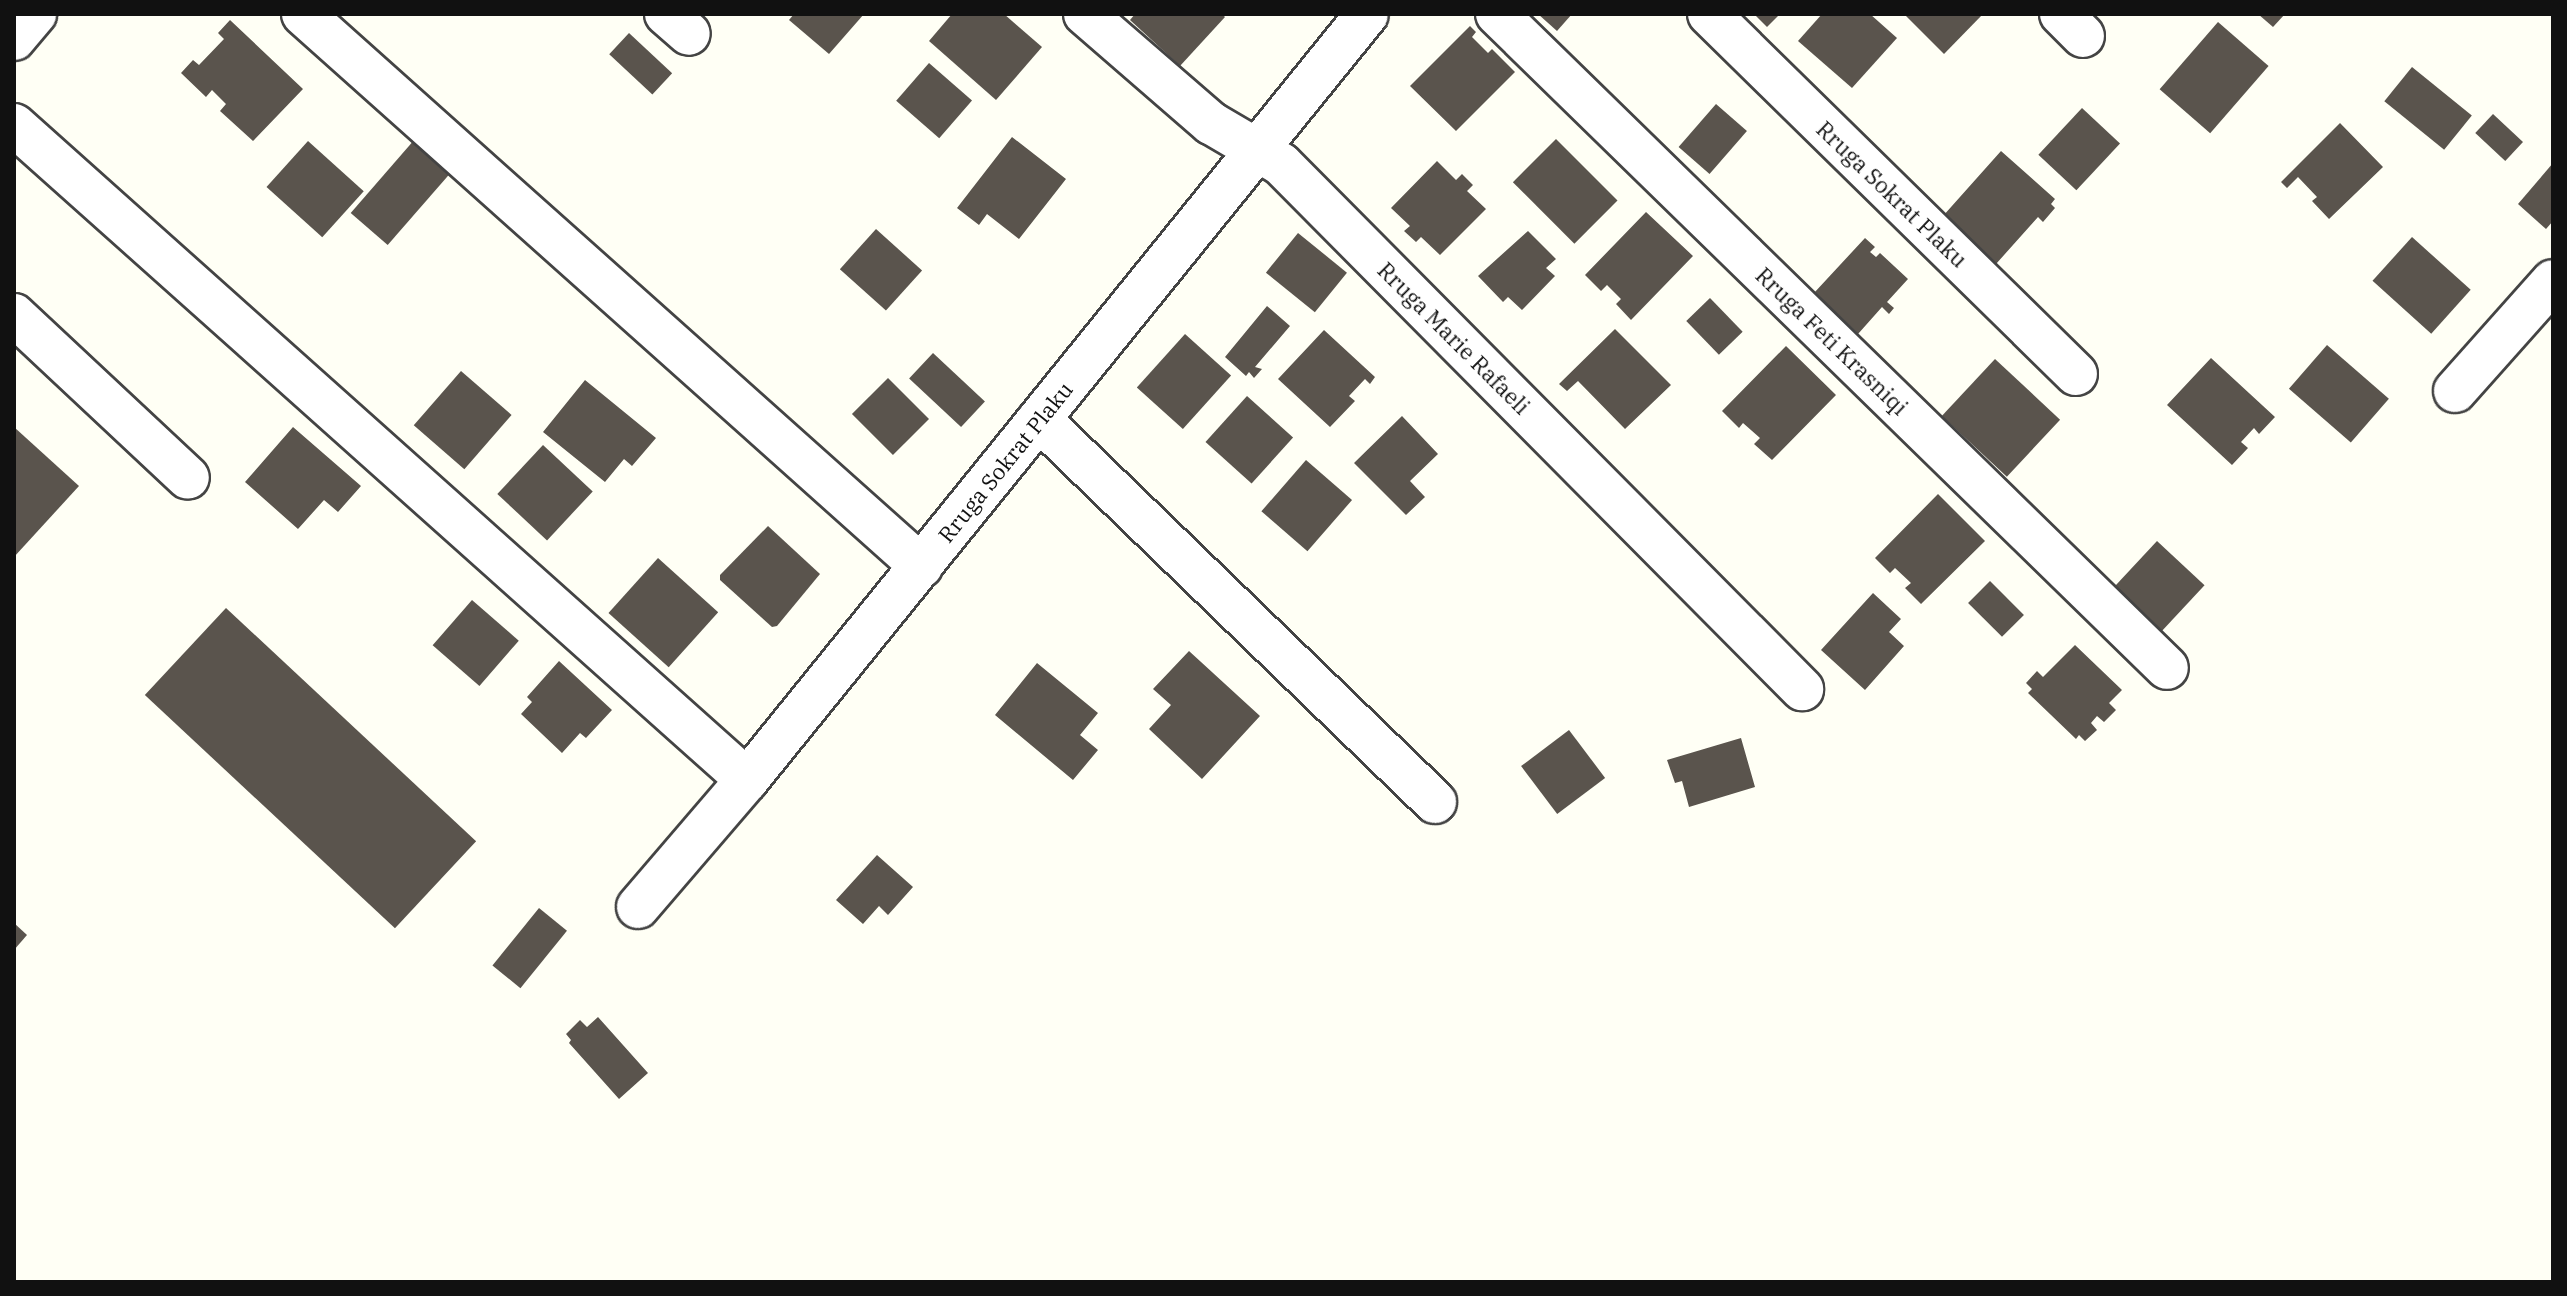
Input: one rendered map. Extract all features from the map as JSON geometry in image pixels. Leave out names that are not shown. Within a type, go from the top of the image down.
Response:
[{"type":"street","points":[[14,39],[35,14]]},
{"type":"street","points":[[303,14],[921,566]]},
{"type":"street","name":"Rruga Marie Rafaeli","points":[[1085,14],[1211,123],[1281,164],[1802,689]]},
{"type":"street","name":"Rruga Sokrat Plaku","points":[[638,907],[747,780],[1367,14]]},
{"type":"street","name":"Rruga Feti Krasniqi","points":[[1497,14],[2167,668]]},
{"type":"street","name":"Rruga Sokrat Plaku","points":[[1709,14],[2076,374]]},
{"type":"street","points":[[14,125],[747,780]]},
{"type":"street","points":[[2455,391],[2553,281]]},
{"type":"street","points":[[14,315],[188,478]]},
{"type":"street","points":[[1039,419],[1435,802]]},
{"type":"building","points":[[794,14],[864,14],[829,54],[789,20]]},
{"type":"building","points":[[952,14],[1004,14],[1042,47],[996,100],[929,41]]},
{"type":"building","points":[[1135,14],[1222,14],[1225,17],[1180,66],[1130,20]]},
{"type":"building","points":[[1538,14],[1572,14],[1557,31]]},
{"type":"building","points":[[1754,14],[1780,14],[1767,27]]},
{"type":"building","points":[[1822,14],[1870,14],[1897,38],[1852,88],[1798,41]]},
{"type":"building","points":[[1904,14],[1983,14],[1944,54]]},
{"type":"building","points":[[2258,14],[2285,14],[2273,27]]},
{"type":"building","points":[[230,20],[303,89],[253,141],[220,111],[226,104],[212,90],[206,97],[181,73],[193,60],[199,65],[224,39],[218,33]]},
{"type":"building","points":[[2218,22],[2269,66],[2210,133],[2160,89]]},
{"type":"building","points":[[1470,26],[1476,32],[1472,37],[1488,53],[1492,49],[1515,72],[1456,131],[1410,86]]},
{"type":"building","points":[[629,33],[672,73],[652,94],[609,54]]},
{"type":"building","points":[[929,63],[972,100],[939,138],[896,101]]},
{"type":"building","points":[[2412,67],[2472,115],[2444,150],[2384,101]]},
{"type":"building","points":[[1716,104],[1747,131],[1710,174],[1679,147]]},
{"type":"building","points":[[2082,108],[2120,143],[2076,190],[2038,155]]},
{"type":"building","points":[[2493,114],[2523,142],[2505,161],[2475,133]]},
{"type":"building","points":[[2340,123],[2383,167],[2329,219],[2312,201],[2317,197],[2298,177],[2287,188],[2281,182]]},
{"type":"building","points":[[1012,137],[1066,179],[1019,239],[987,214],[979,225],[957,208]]},
{"type":"building","points":[[415,139],[452,171],[388,245],[351,213]]},
{"type":"building","points":[[1556,139],[1618,201],[1574,244],[1513,182]]},
{"type":"building","points":[[308,141],[364,191],[322,237],[267,187]]},
{"type":"building","points":[[2001,151],[2055,199],[2051,204],[2055,208],[2043,222],[2038,217],[1996,264],[1943,216]]},
{"type":"building","points":[[1437,161],[1456,180],[1462,174],[1473,185],[1467,191],[1486,209],[1440,255],[1421,237],[1416,242],[1404,231],[1410,226],[1391,208]]},
{"type":"building","points":[[2553,163],[2553,221],[2546,229],[2518,204]]},
{"type":"building","points":[[1646,212],[1693,256],[1631,320],[1616,304],[1621,299],[1607,285],[1601,291],[1585,275]]},
{"type":"building","points":[[876,229],[922,270],[886,311],[840,269]]},
{"type":"building","points":[[1528,231],[1556,259],[1546,268],[1555,276],[1522,310],[1508,297],[1503,302],[1478,276]]},
{"type":"building","points":[[1298,233],[1347,273],[1315,312],[1266,273]]},
{"type":"building","points":[[2412,237],[2471,290],[2431,334],[2373,281]]},
{"type":"building","points":[[1865,238],[1875,247],[1870,252],[1876,257],[1880,253],[1908,279],[1887,302],[1894,308],[1889,314],[1882,307],[1858,334],[1814,293]]},
{"type":"building","points":[[1710,298],[1743,332],[1719,355],[1686,321]]},
{"type":"building","points":[[1267,306],[1290,326],[1255,367],[1262,369],[1254,378],[1249,372],[1246,376],[1225,357]]},
{"type":"building","points":[[1615,329],[1671,385],[1625,429],[1578,381],[1567,391],[1559,384]]},
{"type":"building","points":[[1324,330],[1375,377],[1370,384],[1365,379],[1349,396],[1355,401],[1330,427],[1278,379]]},
{"type":"building","points":[[1185,334],[1231,375],[1183,429],[1137,388]]},
{"type":"building","points":[[2327,345],[2389,399],[2351,443],[2289,389]]},
{"type":"building","points":[[1786,346],[1836,395],[1772,460],[1754,444],[1760,438],[1743,423],[1739,428],[1722,411]]},
{"type":"building","points":[[933,353],[985,401],[961,427],[909,379]]},
{"type":"building","points":[[2211,358],[2275,417],[2259,434],[2254,428],[2241,442],[2248,448],[2232,465],[2167,405]]},
{"type":"building","points":[[1995,359],[2060,420],[2007,477],[1942,416]]},
{"type":"building","points":[[461,371],[512,415],[464,469],[414,425]]},
{"type":"building","points":[[888,378],[929,419],[893,455],[852,414]]},
{"type":"building","points":[[585,380],[656,438],[632,466],[624,459],[605,482],[543,432]]},
{"type":"building","points":[[1247,396],[1293,437],[1252,484],[1206,442]]},
{"type":"building","points":[[1402,416],[1438,454],[1410,481],[1425,497],[1406,515],[1354,463]]},
{"type":"building","points":[[14,427],[79,486],[14,557]]},
{"type":"building","points":[[293,427],[361,486],[338,512],[324,500],[298,529],[245,482]]},
{"type":"building","points":[[543,445],[593,491],[547,540],[497,494]]},
{"type":"building","points":[[1306,460],[1352,500],[1307,551],[1261,511]]},
{"type":"building","points":[[1938,494],[1985,541],[1921,604],[1905,588],[1911,583],[1895,568],[1890,573],[1875,558]]},
{"type":"building","points":[[768,526],[820,574],[777,626],[772,627],[720,580],[720,575]]},
{"type":"building","points":[[2157,541],[2205,585],[2157,636],[2110,591]]},
{"type":"building","points":[[658,558],[718,612],[669,667],[608,613]]},
{"type":"building","points":[[1990,581],[2024,615],[2002,637],[1968,603]]},
{"type":"building","points":[[1873,593],[1901,619],[1889,632],[1904,646],[1865,690],[1821,650]]},
{"type":"building","points":[[472,600],[519,641],[479,686],[433,645]]},
{"type":"building","points":[[226,608],[476,841],[395,928],[145,695]]},
{"type":"building","points":[[2075,645],[2122,690],[2109,703],[2116,710],[2104,722],[2097,716],[2091,723],[2097,730],[2085,741],[2079,735],[2076,739],[2028,693],[2032,689],[2026,683],[2037,671],[2043,677]]},
{"type":"building","points":[[1189,651],[1260,716],[1202,779],[1149,729],[1171,705],[1153,689]]},
{"type":"building","points":[[559,661],[612,710],[586,738],[580,733],[562,753],[521,714],[532,702],[527,697]]},
{"type":"building","points":[[1037,663],[1098,713],[1080,735],[1098,750],[1073,780],[995,715]]},
{"type":"building","points":[[1569,730],[1605,778],[1557,814],[1521,766]]},
{"type":"building","points":[[1741,738],[1755,787],[1689,807],[1682,781],[1675,783],[1667,760]]},
{"type":"building","points":[[877,855],[913,887],[888,915],[879,906],[863,924],[836,900]]},
{"type":"building","points":[[539,908],[567,931],[520,988],[492,966]]},
{"type":"building","points":[[14,923],[27,935],[14,950]]},
{"type":"building","points":[[598,1017],[648,1073],[619,1099],[569,1043],[571,1040],[566,1034],[580,1020],[587,1027]]}]
